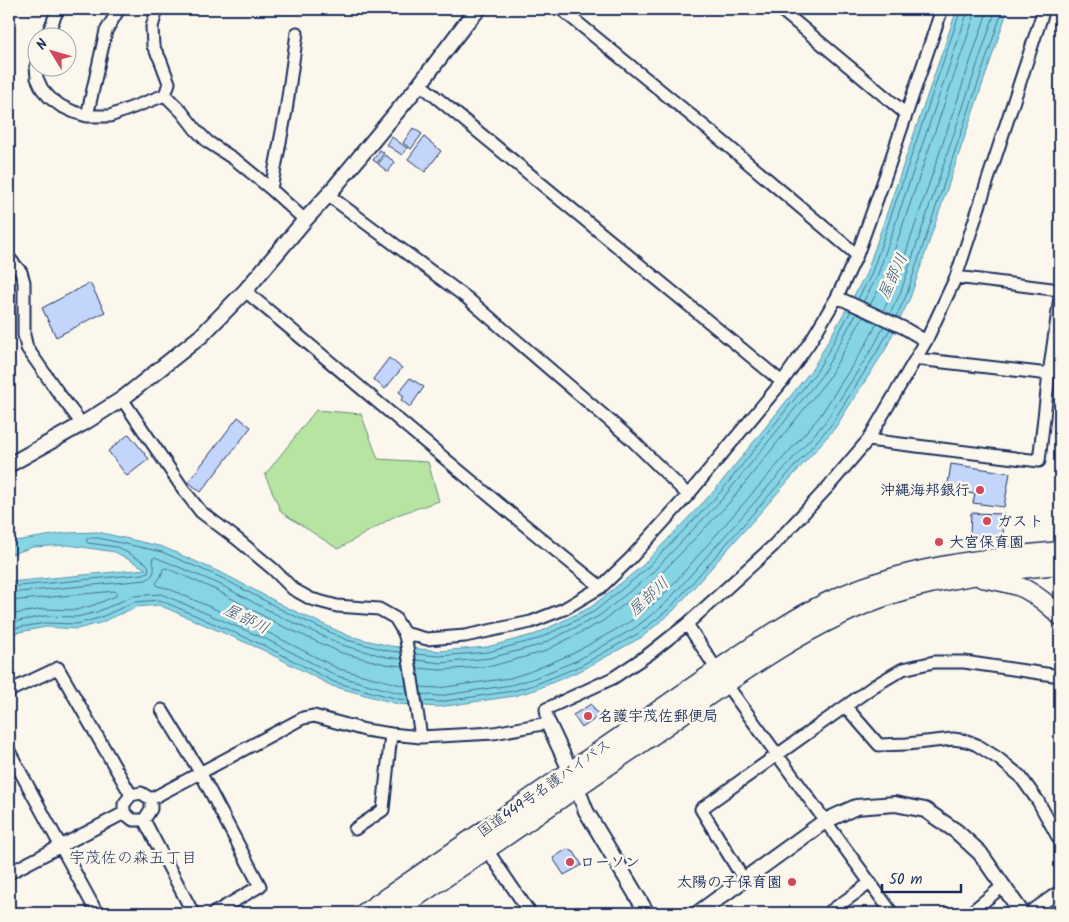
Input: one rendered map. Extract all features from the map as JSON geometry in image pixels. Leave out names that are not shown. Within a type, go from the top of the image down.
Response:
[{"type":"highway","name":"国道449号名護バイパス","points":[[393,913],[577,788],[721,677],[775,631],[806,613],[829,601],[886,580],[918,571],[978,559],[1060,551]]},
{"type":"highway","name":"国道449号名護バイパス","points":[[364,913],[570,770],[721,677],[836,617],[891,594],[925,585],[1005,570],[1060,565]]},
{"type":"highway","points":[[969,576],[1002,582],[1025,589],[1060,616]]},
{"type":"street","points":[[50,28],[58,9]]},
{"type":"street","points":[[87,116],[106,32],[120,9]]},
{"type":"street","points":[[157,9],[152,27],[153,46],[169,83],[166,95]]},
{"type":"street","points":[[11,462],[82,424],[122,399],[201,336],[245,291],[328,195],[479,9]]},
{"type":"street","points":[[561,9],[715,135],[857,255]]},
{"type":"street","points":[[780,9],[906,114]]},
{"type":"street","points":[[405,637],[427,639],[465,636],[531,622],[564,609],[601,586],[630,559],[688,495],[782,382],[841,298],[942,9]]},
{"type":"street","points":[[647,913],[586,811],[570,770],[548,724],[546,709],[613,678],[649,654],[687,624],[773,546],[828,487],[868,440],[917,359],[956,277],[1044,9]]},
{"type":"street","points":[[271,189],[286,111],[297,32]]},
{"type":"street","points":[[37,78],[42,89],[50,98],[61,106],[87,116],[110,116],[166,95]]},
{"type":"street","points":[[420,84],[782,382]]},
{"type":"street","points":[[166,95],[208,142],[237,161],[305,220]]},
{"type":"street","points":[[328,195],[467,298],[631,439],[688,495]]},
{"type":"street","points":[[9,258],[21,272],[24,282],[24,335],[27,348],[82,424]]},
{"type":"street","points":[[956,277],[1060,290]]},
{"type":"street","points":[[245,291],[332,362],[526,527],[601,586]]},
{"type":"street","points":[[868,440],[1039,461],[1060,297]]},
{"type":"street","points":[[841,298],[904,328],[926,341]]},
{"type":"street","points":[[917,359],[1049,374]]},
{"type":"street","points":[[122,399],[201,512],[273,569],[293,589],[310,599],[337,606],[379,609],[395,618],[405,637],[421,737]]},
{"type":"street","points":[[687,624],[721,677],[892,913]]},
{"type":"street","points":[[744,880],[701,810],[874,686],[903,669],[934,662],[964,662],[1060,676]]},
{"type":"street","points":[[9,691],[58,668],[131,795]]},
{"type":"street","points":[[846,707],[879,745],[953,739],[978,744],[1020,776],[1038,801],[1060,841]]},
{"type":"street","points":[[162,710],[200,772],[260,886],[214,913]]},
{"type":"street","points":[[151,799],[303,718],[314,716],[365,730],[421,737],[494,733],[548,724]]},
{"type":"street","points":[[355,829],[383,810],[391,734]]},
{"type":"street","points":[[10,755],[98,913]]},
{"type":"street","points":[[144,820],[132,820],[124,813],[124,804],[131,795],[141,793],[151,799]]},
{"type":"street","points":[[144,820],[151,809],[151,799]]},
{"type":"street","points":[[698,913],[826,821],[856,808],[895,804],[925,810],[956,831],[980,854],[1022,913]]},
{"type":"street","points":[[9,874],[124,813]]},
{"type":"street","points":[[144,820],[193,913]]},
{"type":"street","points":[[487,850],[530,913]]},
{"type":"street","points":[[828,913],[870,883]]},
{"type":"street","points":[[970,913],[1003,886]]},
{"type":"street","points":[[1029,913],[1060,891]]},
{"type":"green space","points":[[316,410],[361,414],[378,459],[428,462],[439,501],[397,515],[338,549],[281,512],[265,475]]},
{"type":"water","name":"屋部川","points":[[957,9],[1008,9],[910,298],[885,350],[835,428],[673,611],[642,637],[582,670],[535,690],[514,696],[439,707],[398,704],[332,686],[263,650],[159,605],[136,607],[100,623],[77,629],[46,627],[9,634],[9,582],[146,569],[115,552],[68,545],[33,547],[9,555],[9,542],[65,533],[98,532],[163,547],[224,574],[288,608],[349,636],[390,646],[440,651],[487,647],[536,634],[591,607],[641,567],[715,490],[813,368],[866,274]]},
{"type":"building","points":[[413,128],[422,134],[411,149],[403,143]]},
{"type":"building","points":[[392,137],[407,148],[402,155],[387,145]]},
{"type":"building","points":[[424,137],[441,151],[425,172],[408,159]]},
{"type":"building","points":[[380,150],[384,153],[377,163],[373,160]]},
{"type":"building","points":[[385,155],[395,162],[388,172],[378,164]]},
{"type":"building","points":[[90,283],[105,312],[56,337],[42,308]]},
{"type":"building","points":[[389,358],[402,368],[385,389],[373,379]]},
{"type":"building","points":[[410,378],[424,387],[410,407],[401,400],[404,396],[399,392]]},
{"type":"building","points":[[238,417],[251,427],[201,492],[188,482]]},
{"type":"building","points":[[129,434],[149,459],[127,476],[108,451]]},
{"type":"building","points":[[951,464],[1010,473],[1004,507],[973,503],[975,494],[947,490]]},
{"type":"building","points":[[971,513],[1004,514],[1003,536],[970,535]]},
{"type":"building","points":[[591,704],[599,716],[582,728],[573,715]]},
{"type":"building","points":[[567,849],[574,852],[582,865],[564,875],[553,858]]},
{"type":"place","name":"沖縄海邦銀行","points":[[980,490]]},
{"type":"place","name":"ガスト","points":[[987,521]]},
{"type":"place","name":"大宮保育園","points":[[939,542]]},
{"type":"place","name":"名護宇茂佐郵便局","points":[[588,716]]},
{"type":"place","name":"ローソン","points":[[570,862]]},
{"type":"place","name":"太陽の子保育園","points":[[792,882]]},
{"type":"district","name":"宇茂佐の森五丁目","points":[[133,857]]}]
